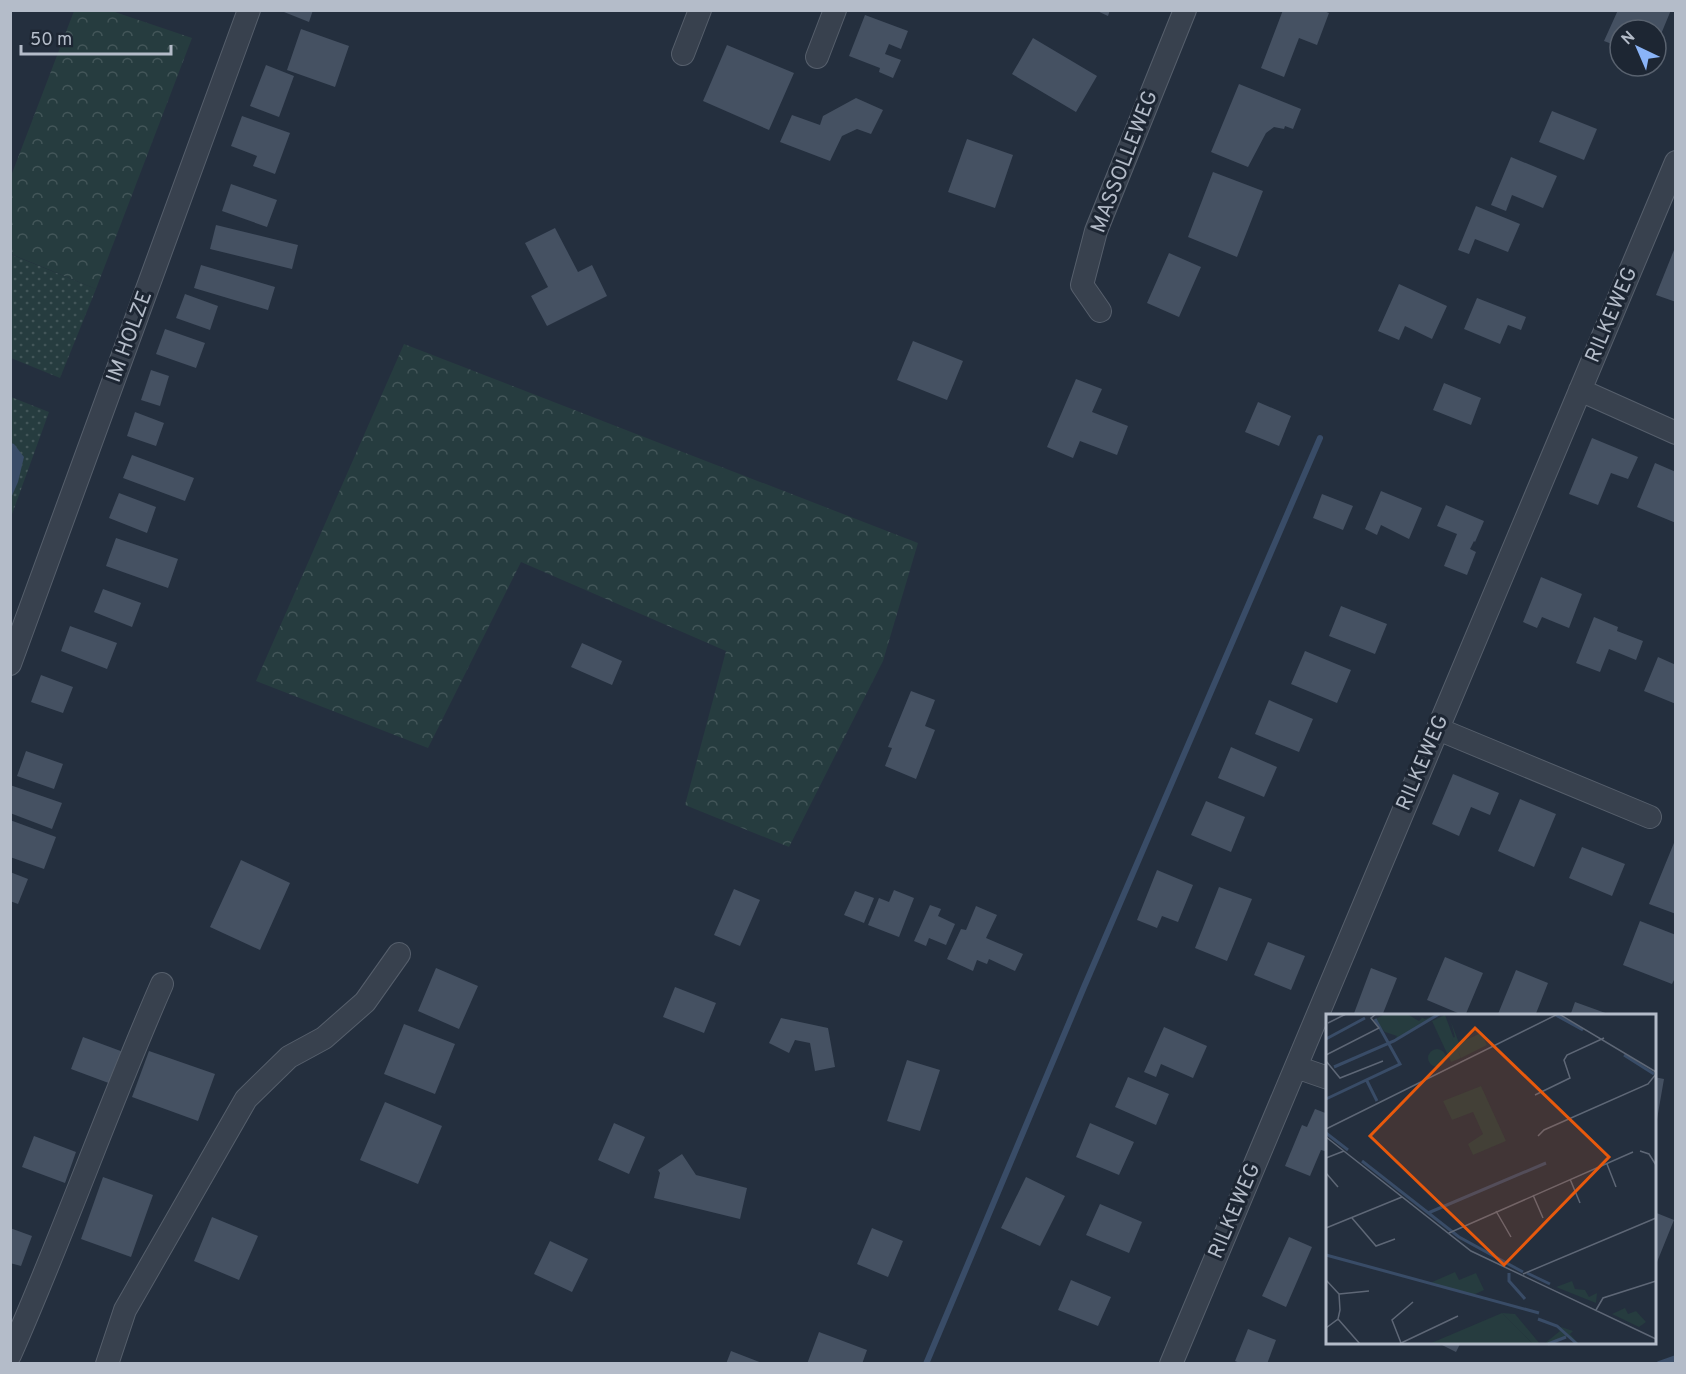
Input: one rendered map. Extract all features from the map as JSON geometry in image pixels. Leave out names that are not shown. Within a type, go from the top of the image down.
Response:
[{"type":"street","name":"IM HOLZE","points":[[10,664],[249,10]]},
{"type":"street","points":[[683,54],[700,10]]},
{"type":"street","points":[[817,57],[835,10]]},
{"type":"street","name":"MASSOLLEWEG","points":[[1100,311],[1082,285],[1096,231],[1185,10]]},
{"type":"street","name":"RILKEWEG","points":[[1171,1364],[1676,162]]},
{"type":"street","points":[[1580,390],[1676,433]]},
{"type":"street","points":[[1438,729],[1650,817]]},
{"type":"street","points":[[107,1364],[125,1310],[246,1099],[289,1057],[324,1038],[365,1002],[399,954]]},
{"type":"street","points":[[10,1355],[36,1297],[162,984]]},
{"type":"street","points":[[1296,1067],[1326,1077]]},
{"type":"green space","points":[[74,11],[112,11],[192,38],[96,289],[11,254],[11,176]]},
{"type":"green space","points":[[10,254],[96,289],[60,378],[11,358]]},
{"type":"green space","points":[[404,344],[918,543],[883,661],[789,847],[685,805],[726,651],[521,562],[428,748],[256,681]]},
{"type":"green space","points":[[11,397],[49,412],[11,517]]},
{"type":"water","points":[[11,443],[24,457],[18,482],[11,498]]},
{"type":"building","points":[[279,10],[313,10],[309,22]]},
{"type":"building","points":[[1095,10],[1110,10],[1108,16]]},
{"type":"building","points":[[1283,10],[1321,10],[1329,13],[1317,45],[1299,38],[1284,77],[1261,68]]},
{"type":"building","points":[[1618,10],[1671,10],[1668,18],[1614,18]]},
{"type":"building","points":[[865,15],[908,31],[901,49],[889,44],[885,54],[901,60],[893,78],[879,72],[880,68],[849,56]]},
{"type":"building","points":[[301,29],[349,46],[335,87],[287,70]]},
{"type":"building","points":[[1033,38],[1097,76],[1076,112],[1012,74]]},
{"type":"building","points":[[727,45],[794,73],[769,130],[703,101]]},
{"type":"building","points":[[266,65],[294,76],[279,117],[250,106]]},
{"type":"building","points":[[1239,84],[1301,109],[1293,129],[1285,126],[1284,129],[1274,127],[1266,133],[1248,167],[1211,152]]},
{"type":"building","points":[[856,98],[883,110],[871,134],[857,129],[842,136],[830,161],[780,142],[792,115],[820,125],[823,116]]},
{"type":"building","points":[[1552,111],[1597,129],[1584,160],[1539,142]]},
{"type":"building","points":[[242,116],[290,133],[275,174],[253,166],[257,156],[231,146]]},
{"type":"building","points":[[967,139],[1013,155],[995,208],[948,192]]},
{"type":"building","points":[[1511,157],[1557,176],[1543,208],[1512,195],[1506,211],[1491,205]]},
{"type":"building","points":[[1213,172],[1263,191],[1237,257],[1188,237]]},
{"type":"building","points":[[231,184],[277,200],[267,227],[222,211]]},
{"type":"building","points":[[1476,206],[1520,224],[1508,252],[1475,239],[1469,254],[1458,250]]},
{"type":"building","points":[[216,225],[298,245],[292,269],[210,249]]},
{"type":"building","points":[[555,228],[578,272],[592,265],[607,296],[547,326],[531,296],[548,287],[525,243]]},
{"type":"building","points":[[1676,245],[1676,302],[1656,295]]},
{"type":"building","points":[[1169,253],[1201,267],[1179,317],[1147,303]]},
{"type":"building","points":[[201,265],[275,287],[268,310],[194,288]]},
{"type":"building","points":[[1399,284],[1447,306],[1432,339],[1405,326],[1399,340],[1378,331]]},
{"type":"building","points":[[185,294],[218,306],[210,330],[176,318]]},
{"type":"building","points":[[1477,298],[1526,317],[1521,330],[1508,325],[1500,344],[1464,329]]},
{"type":"building","points":[[165,329],[205,343],[196,368],[156,354]]},
{"type":"building","points":[[913,341],[963,361],[947,400],[897,380]]},
{"type":"building","points":[[151,370],[169,376],[160,406],[141,400]]},
{"type":"building","points":[[1076,379],[1102,389],[1092,412],[1128,426],[1117,455],[1080,441],[1073,458],[1047,447]]},
{"type":"building","points":[[1444,383],[1481,398],[1471,425],[1433,410]]},
{"type":"building","points":[[1258,402],[1291,416],[1279,446],[1245,432]]},
{"type":"building","points":[[135,412],[164,423],[156,446],[127,436]]},
{"type":"building","points":[[1592,438],[1638,457],[1628,479],[1611,473],[1598,505],[1569,494]]},
{"type":"building","points":[[132,455],[194,478],[185,501],[123,478]]},
{"type":"building","points":[[1655,463],[1676,472],[1676,523],[1637,507]]},
{"type":"building","points":[[1381,491],[1422,508],[1409,539],[1381,525],[1377,535],[1365,529]]},
{"type":"building","points":[[119,493],[156,507],[147,533],[109,518]]},
{"type":"building","points":[[1322,494],[1353,506],[1343,530],[1313,518]]},
{"type":"building","points":[[1446,505],[1484,521],[1470,549],[1476,552],[1467,575],[1444,566],[1457,534],[1437,526]]},
{"type":"building","points":[[116,538],[178,559],[168,588],[106,566]]},
{"type":"building","points":[[1541,577],[1582,594],[1569,628],[1542,617],[1537,628],[1523,622]]},
{"type":"building","points":[[103,589],[141,603],[132,627],[94,612]]},
{"type":"building","points":[[1341,606],[1387,624],[1375,654],[1329,636]]},
{"type":"building","points":[[1594,617],[1618,627],[1617,631],[1643,641],[1636,660],[1609,649],[1600,672],[1576,663]]},
{"type":"building","points":[[70,626],[117,643],[107,669],[61,651]]},
{"type":"building","points":[[582,643],[622,661],[612,685],[571,667]]},
{"type":"building","points":[[1305,651],[1351,670],[1337,703],[1291,684]]},
{"type":"building","points":[[1658,657],[1676,665],[1676,704],[1644,691]]},
{"type":"building","points":[[41,675],[73,687],[63,713],[31,702]]},
{"type":"building","points":[[911,691],[935,700],[925,726],[935,730],[916,779],[885,766],[892,748],[888,747]]},
{"type":"building","points":[[1269,700],[1313,719],[1299,752],[1255,734]]},
{"type":"building","points":[[1231,747],[1277,767],[1264,797],[1218,778]]},
{"type":"building","points":[[26,751],[63,764],[54,789],[17,776]]},
{"type":"building","points":[[1453,774],[1499,793],[1490,815],[1471,807],[1459,836],[1432,824]]},
{"type":"building","points":[[10,785],[62,803],[52,829],[10,813]]},
{"type":"building","points":[[1520,799],[1556,814],[1534,867],[1498,851]]},
{"type":"building","points":[[1206,801],[1245,817],[1231,852],[1191,835]]},
{"type":"building","points":[[10,820],[56,837],[44,869],[10,857]]},
{"type":"building","points":[[1676,838],[1676,914],[1649,904]]},
{"type":"building","points":[[1582,847],[1625,864],[1612,896],[1569,878]]},
{"type":"building","points":[[241,860],[290,883],[260,950],[210,927]]},
{"type":"building","points":[[1157,870],[1193,885],[1178,922],[1162,916],[1157,928],[1137,920]]},
{"type":"building","points":[[10,872],[28,879],[18,904],[10,901]]},
{"type":"building","points":[[1219,887],[1252,899],[1227,961],[1195,948]]},
{"type":"building","points":[[734,889],[760,900],[740,946],[714,935]]},
{"type":"building","points":[[894,890],[914,898],[899,937],[868,925],[879,898],[889,902]]},
{"type":"building","points":[[855,891],[874,898],[864,923],[844,915]]},
{"type":"building","points":[[930,905],[941,909],[938,916],[955,924],[946,945],[929,938],[926,946],[914,941]]},
{"type":"building","points":[[976,906],[997,915],[986,938],[1023,954],[1015,971],[989,959],[987,964],[977,960],[973,971],[947,959],[961,929],[966,930]]},
{"type":"building","points":[[1640,921],[1676,935],[1676,976],[1672,984],[1623,965]]},
{"type":"building","points":[[1268,942],[1305,956],[1291,990],[1254,975]]},
{"type":"building","points":[[1445,957],[1483,973],[1466,1014],[1460,1014],[1427,1000]]},
{"type":"building","points":[[436,968],[478,986],[459,1029],[418,1011]]},
{"type":"building","points":[[1371,968],[1397,978],[1383,1014],[1354,1014]]},
{"type":"building","points":[[1516,970],[1548,983],[1536,1014],[1498,1014]]},
{"type":"building","points":[[675,987],[716,1003],[704,1033],[663,1017]]},
{"type":"building","points":[[1575,1002],[1608,1014],[1571,1014]]},
{"type":"building","points":[[781,1018],[828,1028],[835,1067],[815,1071],[810,1043],[795,1040],[789,1053],[769,1043]]},
{"type":"building","points":[[404,1024],[455,1044],[435,1094],[384,1074]]},
{"type":"building","points":[[1164,1027],[1207,1046],[1193,1078],[1161,1064],[1156,1077],[1144,1072]]},
{"type":"building","points":[[83,1037],[126,1053],[114,1085],[71,1069]]},
{"type":"building","points":[[149,1051],[215,1074],[198,1121],[132,1097]]},
{"type":"building","points":[[907,1060],[940,1070],[920,1131],[887,1121]]},
{"type":"building","points":[[1128,1077],[1169,1094],[1156,1125],[1115,1107]]},
{"type":"building","points":[[1656,1077],[1664,1079],[1656,1125]]},
{"type":"building","points":[[385,1102],[442,1126],[418,1184],[360,1160]]},
{"type":"building","points":[[1315,1109],[1326,1113],[1326,1151],[1321,1150],[1310,1176],[1285,1166],[1302,1125],[1307,1127]]},
{"type":"building","points":[[614,1123],[645,1137],[629,1174],[598,1160]]},
{"type":"building","points":[[1090,1123],[1134,1142],[1119,1175],[1076,1157]]},
{"type":"building","points":[[34,1136],[76,1152],[65,1183],[22,1167]]},
{"type":"building","points":[[682,1154],[696,1175],[747,1188],[740,1219],[654,1198],[660,1173],[658,1170]]},
{"type":"building","points":[[103,1177],[153,1195],[131,1257],[81,1239]]},
{"type":"building","points":[[1026,1177],[1065,1196],[1040,1246],[1001,1228]]},
{"type":"building","points":[[1100,1204],[1142,1222],[1129,1253],[1086,1235]]},
{"type":"building","points":[[1656,1213],[1674,1220],[1656,1265]]},
{"type":"building","points":[[212,1217],[258,1236],[239,1280],[194,1261]]},
{"type":"building","points":[[10,1228],[32,1236],[21,1266],[10,1263]]},
{"type":"building","points":[[872,1228],[903,1241],[888,1277],[857,1264]]},
{"type":"building","points":[[1289,1237],[1312,1247],[1286,1307],[1262,1296]]},
{"type":"building","points":[[550,1241],[588,1259],[572,1292],[534,1274]]},
{"type":"building","points":[[1071,1280],[1111,1297],[1098,1326],[1058,1310]]},
{"type":"building","points":[[1248,1329],[1276,1340],[1267,1364],[1242,1364],[1235,1361]]},
{"type":"building","points":[[819,1332],[867,1350],[862,1364],[807,1364]]},
{"type":"building","points":[[1440,1344],[1460,1344],[1456,1352]]},
{"type":"building","points":[[731,1351],[762,1363],[762,1364],[726,1364]]},
{"type":"waterway","points":[[926,1364],[1084,987],[1320,438]]},
{"type":"waterway","points":[[1659,1364],[1676,1358]]}]
